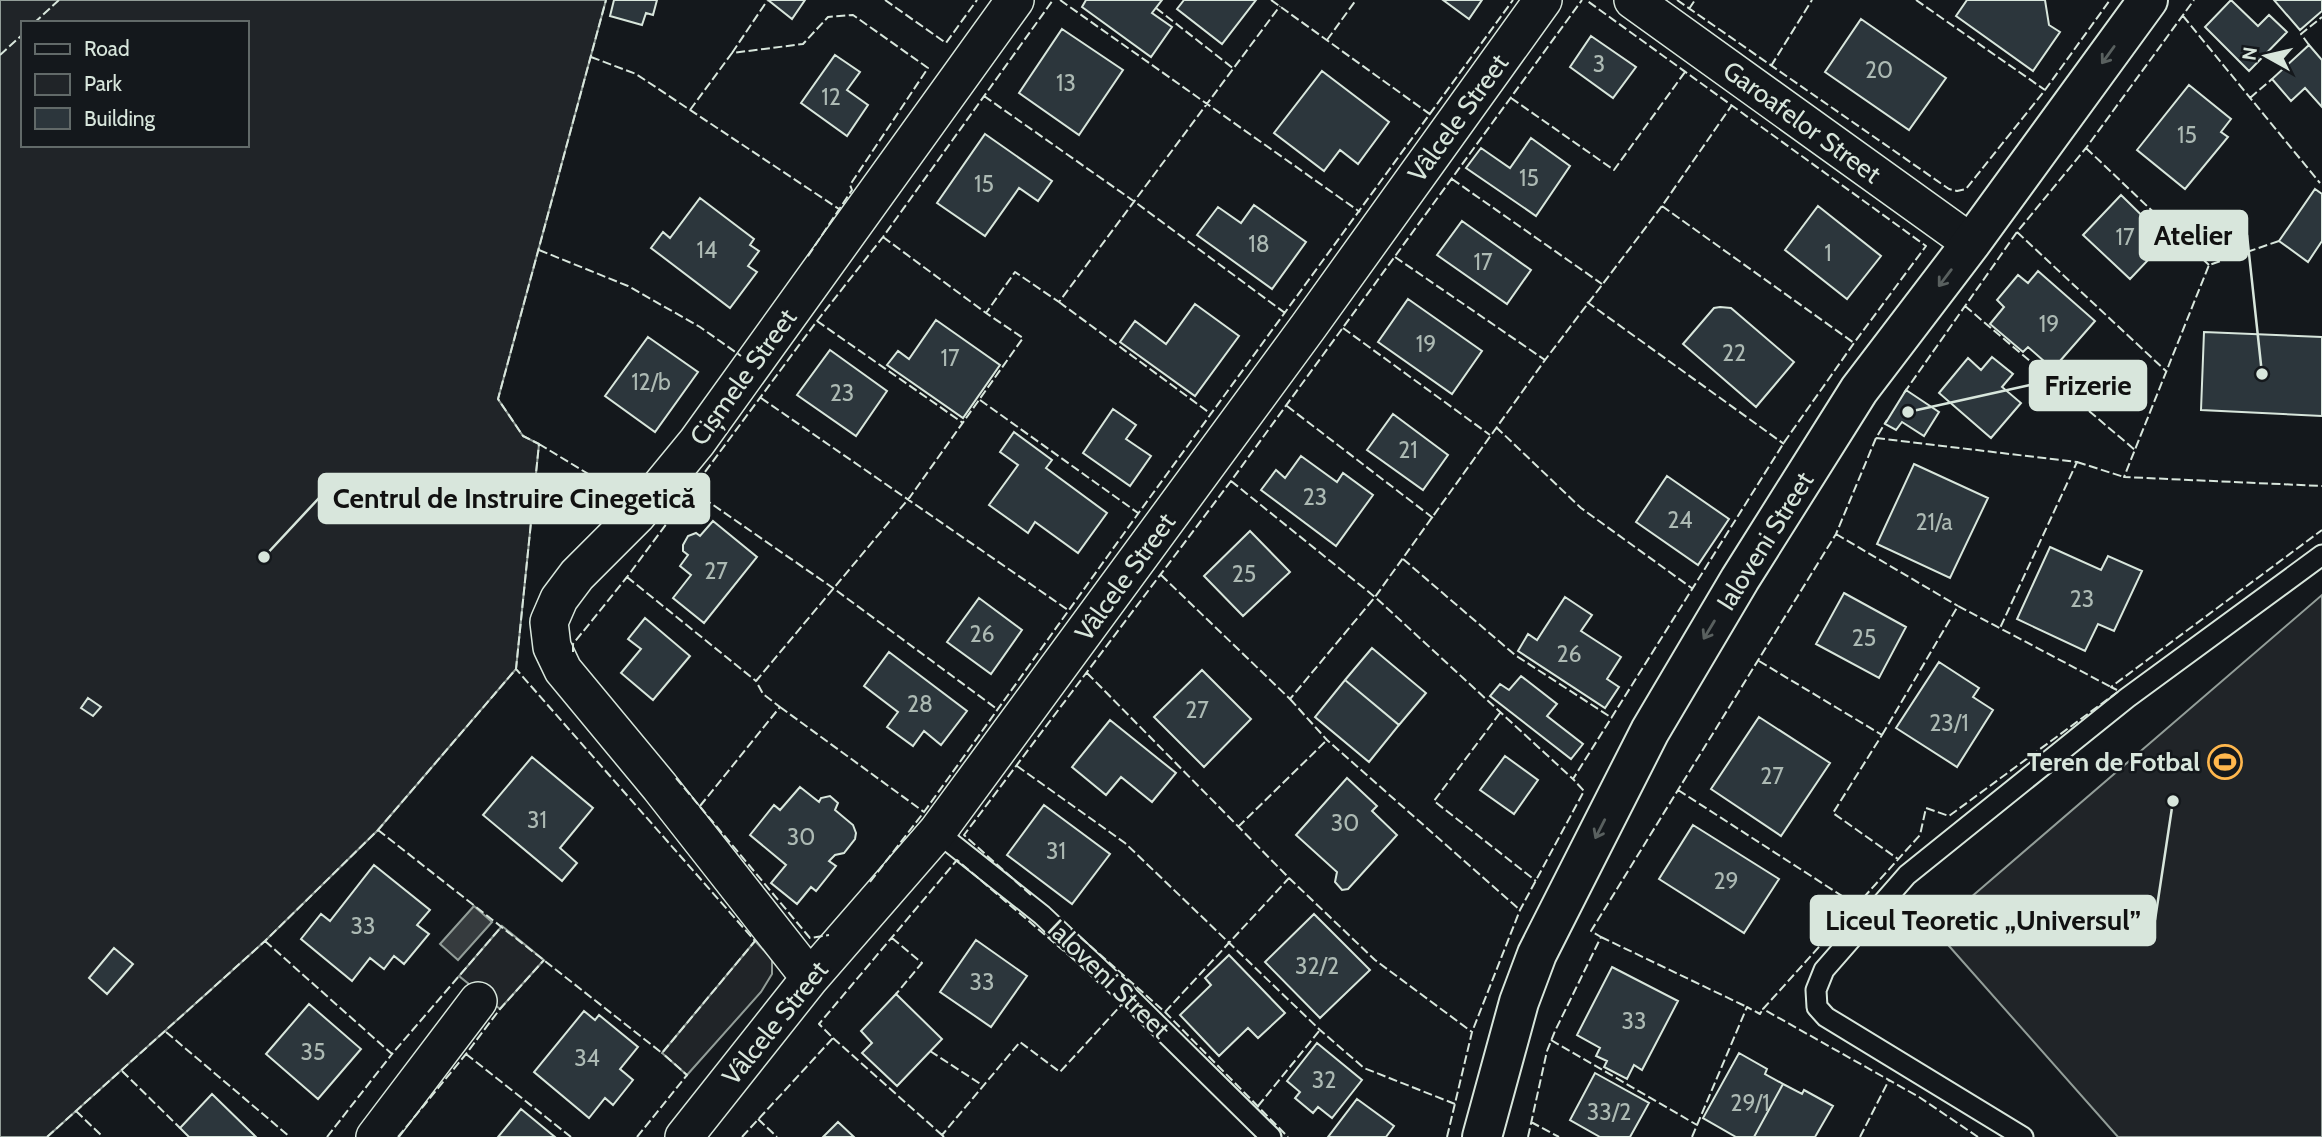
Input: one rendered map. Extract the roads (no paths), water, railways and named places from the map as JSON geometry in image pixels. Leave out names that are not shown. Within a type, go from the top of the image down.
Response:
[{"type":"street","name":"Cișmele Street","points":[[810,978],[660,787],[563,670],[552,647],[550,622],[559,599],[577,575],[637,515],[697,442],[1015,0]]},
{"type":"street","name":"Vâlcele Street","points":[[684,1137],[810,978],[937,832],[1308,327],[1543,0]]},
{"type":"street","name":"Garoafelor Street","points":[[1633,0],[1971,243]]},
{"type":"street","name":"Ialoveni Street","points":[[1482,1137],[1515,1015],[1537,954],[1650,731],[1740,579],[1859,390],[1971,243],[2148,0]]},
{"type":"street","points":[[375,1137],[478,1001]]},
{"type":"lane","points":[[2023,1137],[1826,1017],[1817,1007],[1816,990],[1824,970],[1907,875],[2127,698],[2322,555]]},
{"type":"lane","name":"Ialoveni Street","points":[[937,832],[1042,915],[1270,1137]]},
{"type":"place","name":"Atelier","points":[[2262,374]]},
{"type":"place","name":"Frizerie","points":[[1908,412]]},
{"type":"place","name":"Centrul de Instruire Cinegetică","points":[[264,557]]},
{"type":"place","name":"Teren de Fotbal","points":[[2225,762]]},
{"type":"place","name":"Liceul Teoretic „Universul”","points":[[2173,801]]}]
